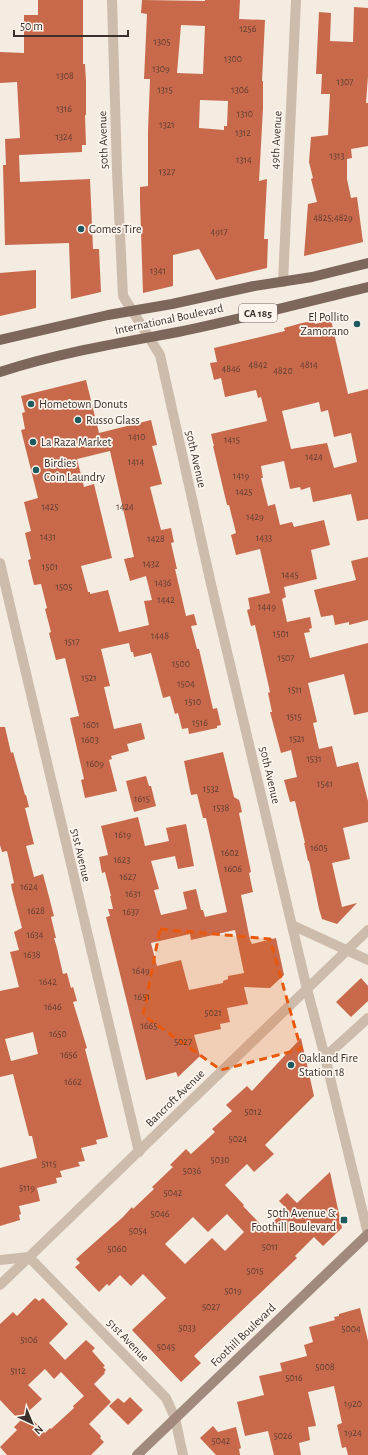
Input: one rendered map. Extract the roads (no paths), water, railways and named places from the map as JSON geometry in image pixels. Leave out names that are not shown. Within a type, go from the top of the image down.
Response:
[{"type":"main road","name":"International Boulevard","points":[[0,340],[108,315],[283,282],[368,263]]},
{"type":"main road","name":"International Boulevard","points":[[0,372],[57,356],[202,326],[368,287]]},
{"type":"main road","name":"Foothill Boulevard","points":[[137,1455],[368,1234]]},
{"type":"street","name":"50th Avenue","points":[[112,0],[117,171],[123,296],[160,355],[211,584],[306,989],[325,1057],[368,1234]]},
{"type":"street","name":"49th Avenue","points":[[283,282],[296,0]]},
{"type":"street","name":"51st Avenue","points":[[0,563],[139,1152]]},
{"type":"street","points":[[292,925],[368,960]]},
{"type":"street","name":"Bancroft Avenue","points":[[0,1285],[368,930]]},
{"type":"street","points":[[325,1057],[368,1018]]},
{"type":"street","points":[[0,1260],[29,1257]]},
{"type":"street","name":"51st Avenue","points":[[29,1257],[166,1398],[175,1418],[183,1455]]},
{"type":"place","name":"Gomes Tire","points":[[81,229]]},
{"type":"place","name":"El Pollito Zamorano","points":[[357,324]]},
{"type":"place","name":"Hometown Donuts","points":[[31,404]]},
{"type":"place","name":"Russo Glass","points":[[78,420]]},
{"type":"place","name":"La Raza Market","points":[[33,442]]},
{"type":"place","name":"Birdies Coin Laundry","points":[[36,470]]},
{"type":"place","name":"Oakland Fire Station 18","points":[[291,1065]]},
{"type":"place","name":"50th Avenue & Foothill Boulevard","points":[[344,1220]]}]
